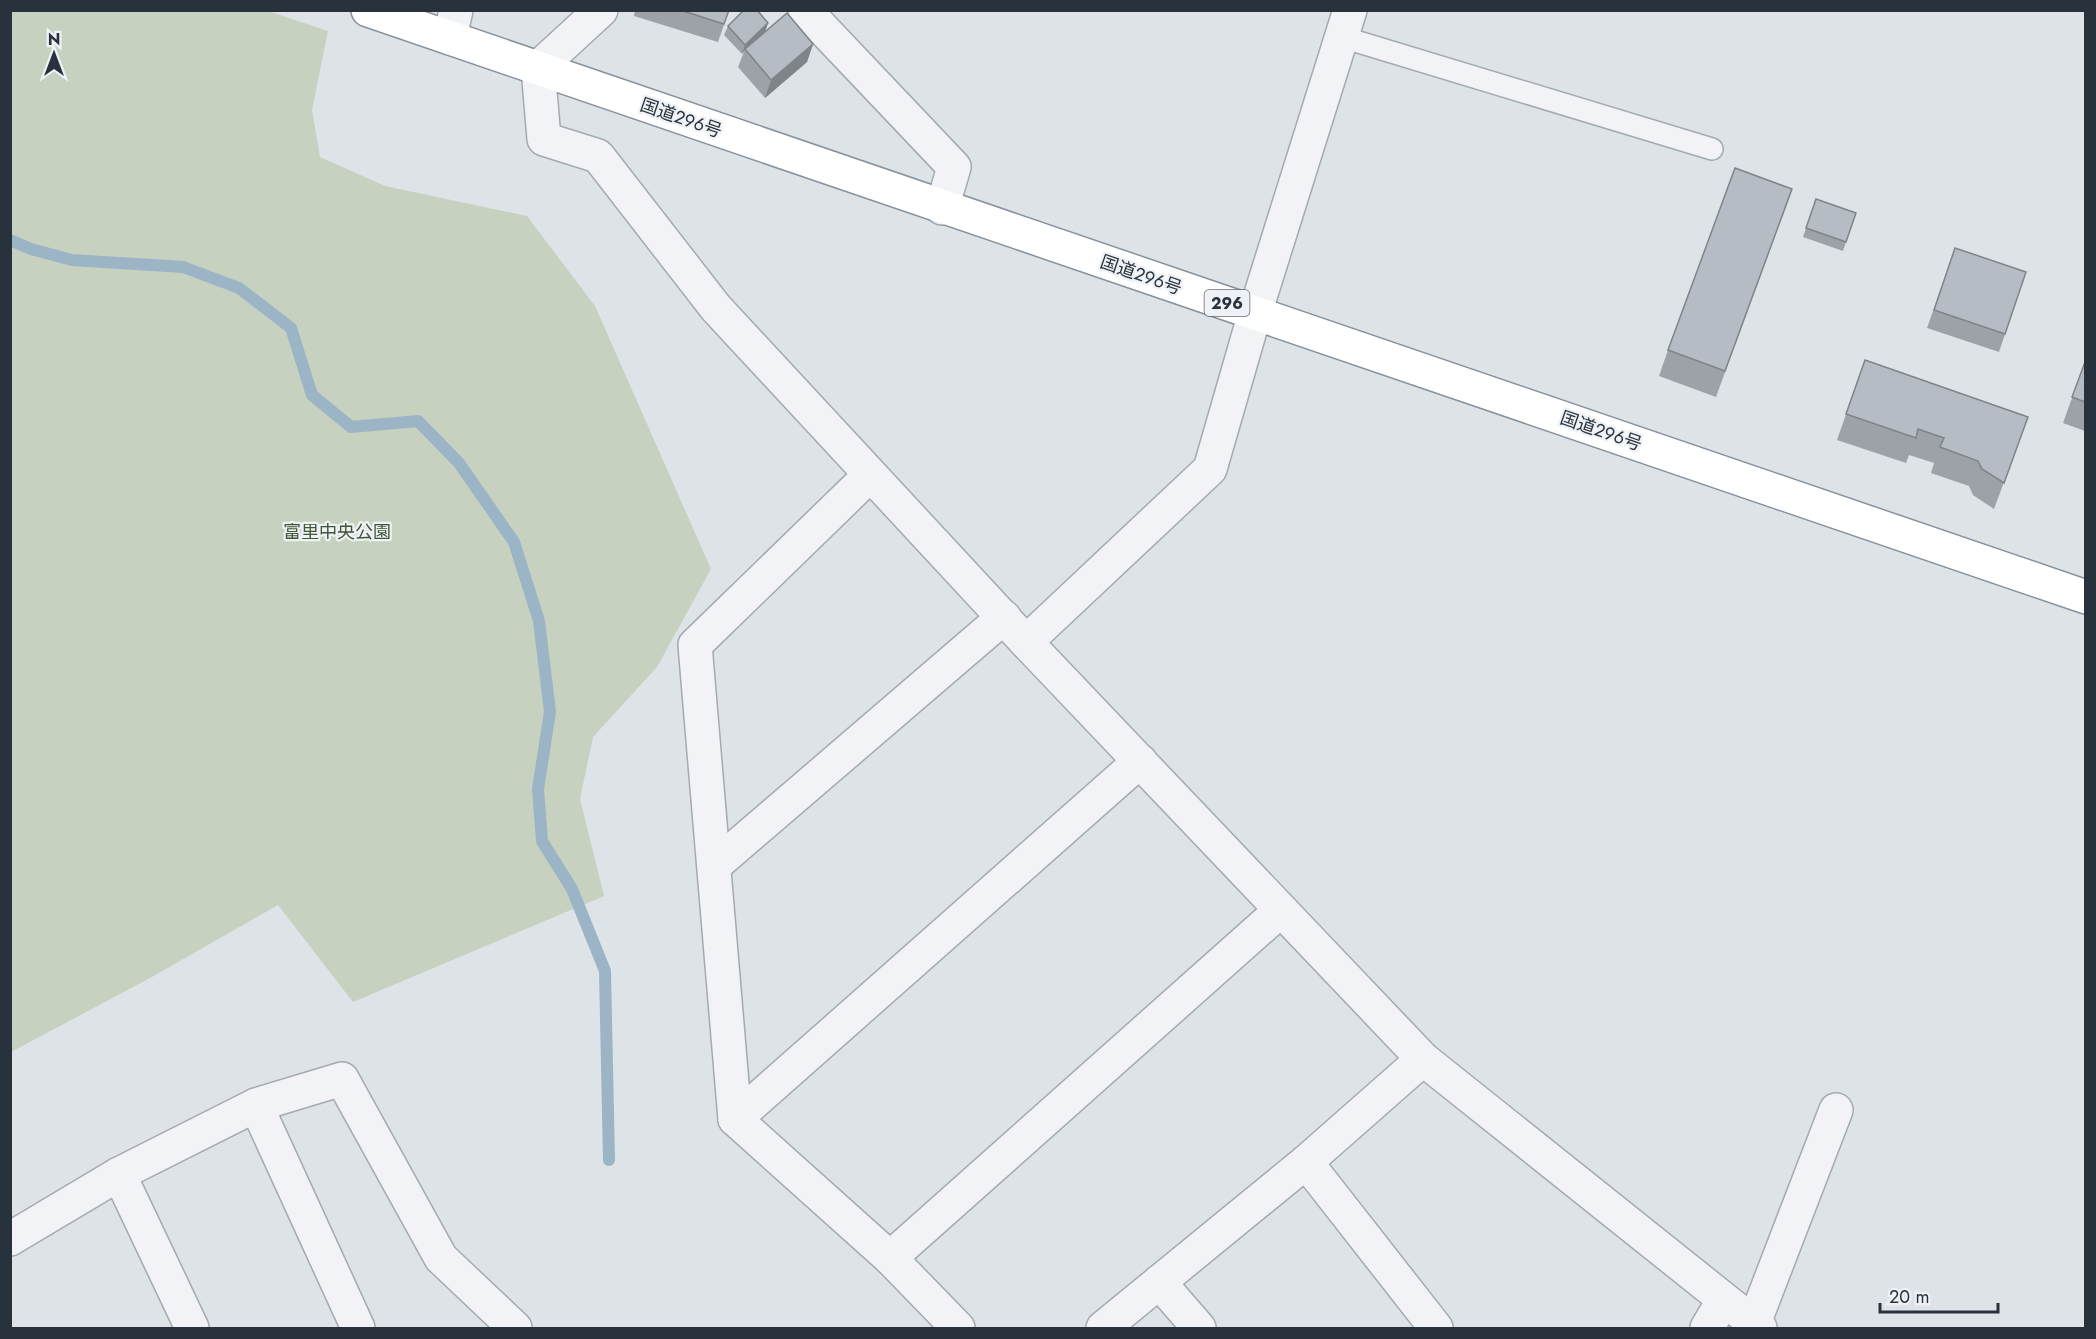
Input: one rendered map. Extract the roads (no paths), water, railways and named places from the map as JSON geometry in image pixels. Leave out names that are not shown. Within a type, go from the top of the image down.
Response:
[{"type":"highway","name":"国道296号","points":[[368,10],[453,24],[538,68],[2085,597]]},
{"type":"street","points":[[601,10],[538,68],[544,139],[598,156],[716,308],[1026,642],[1423,1059],[1715,1315],[1757,1326],[1836,1110]]},
{"type":"street","points":[[805,10],[954,167],[942,208]]},
{"type":"street","points":[[1026,642],[1210,469],[1255,313],[1346,24]]},
{"type":"street","points":[[870,475],[695,645],[735,1119],[890,1257],[958,1329]]},
{"type":"street","points":[[714,866],[1004,616]]},
{"type":"street","points":[[735,1119],[1140,761]]},
{"type":"street","points":[[890,1257],[1281,910]]},
{"type":"street","points":[[1103,1329],[1305,1162],[1423,1059]]},
{"type":"street","points":[[10,1239],[119,1174],[256,1105],[342,1079],[441,1258],[515,1329]]},
{"type":"street","points":[[256,1105],[358,1329]]},
{"type":"street","points":[[1305,1162],[1436,1329]]},
{"type":"street","points":[[119,1174],[192,1329]]},
{"type":"street","points":[[1159,1282],[1199,1329]]},
{"type":"lane","points":[[1346,24],[1712,149]]},
{"type":"waterway","points":[[10,240],[31,249],[72,260],[183,267],[239,288],[291,328],[312,395],[351,427],[418,421],[459,463],[514,542],[539,621],[550,712],[538,789],[542,841],[572,889],[605,971],[609,1160]]},
{"type":"park label","name":"富里中央公園","points":[[337,532]]}]
